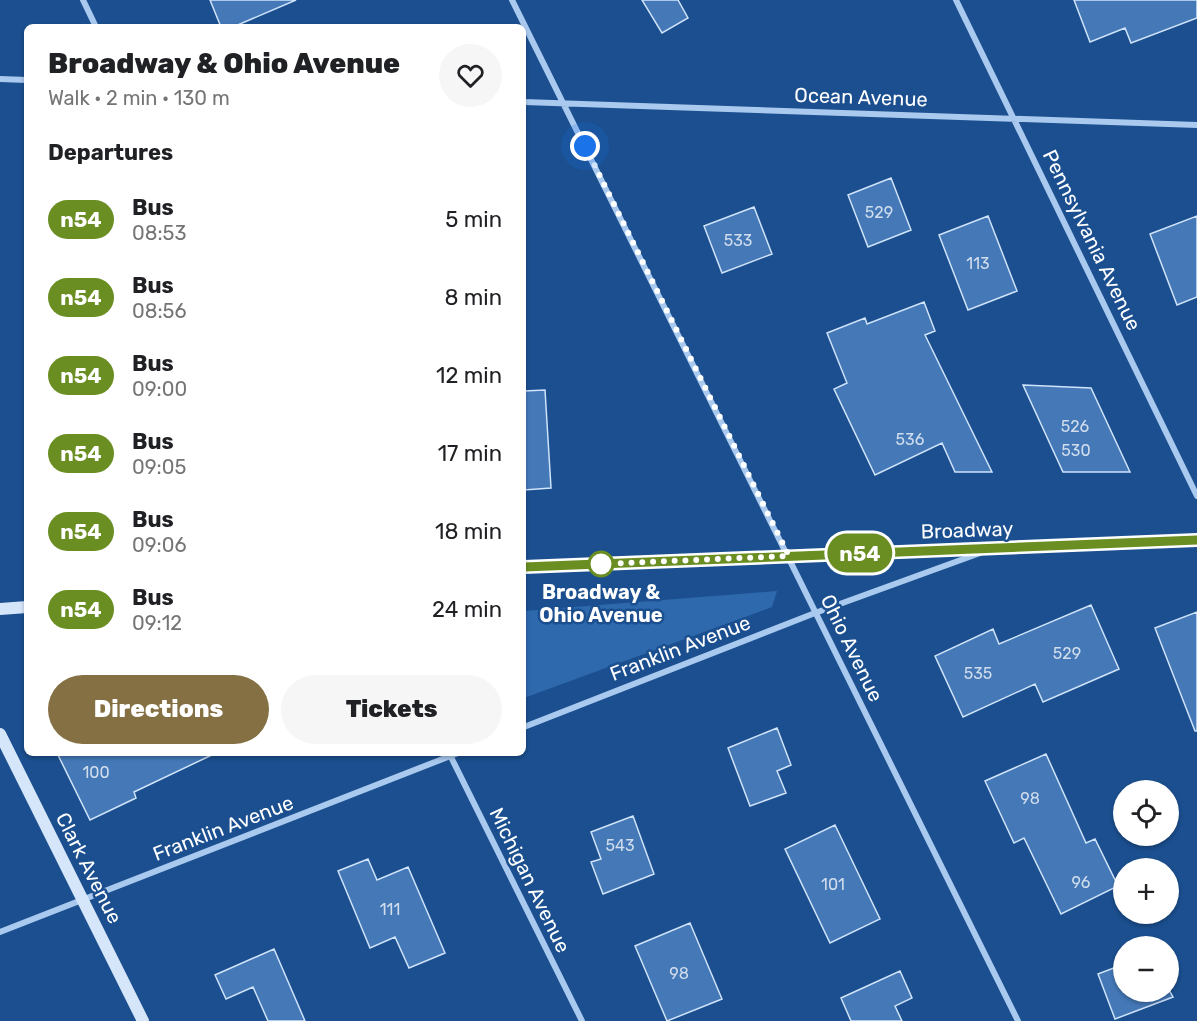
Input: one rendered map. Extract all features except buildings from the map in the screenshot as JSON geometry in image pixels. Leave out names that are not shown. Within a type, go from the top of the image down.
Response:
[{"type":"main road","name":"Broadway","points":[[526,567],[1197,540]]},
{"type":"main road","points":[[0,609],[24,607]]},
{"type":"main road","name":"Clark Avenue","points":[[0,734],[143,1021]]},
{"type":"street","points":[[83,0],[95,24]]},
{"type":"street","name":"Ohio Avenue","points":[[512,0],[524,24]]},
{"type":"street","name":"Pennsylvania Avenue","points":[[956,0],[1197,496]]},
{"type":"street","name":"Ohio Avenue","points":[[526,28],[1018,1021]]},
{"type":"street","points":[[0,79],[24,80]]},
{"type":"street","name":"Ocean Avenue","points":[[526,102],[1197,125]]},
{"type":"street","name":"Franklin Avenue","points":[[526,726],[815,613],[992,548]]},
{"type":"street","name":"Franklin Avenue","points":[[0,932],[445,756]]},
{"type":"street","name":"Michigan Avenue","points":[[451,756],[582,1021]]},
{"type":"shaded area","points":[[777,591],[772,607],[526,697],[526,611]]},
{"type":"bus line","name":"n54","points":[[526,567],[1197,540]]},
{"type":"place","name":"Broadway & Ohio Avenue","points":[[601,564]]},
{"type":"route","points":[[585,146],[789,556],[601,564]]}]
